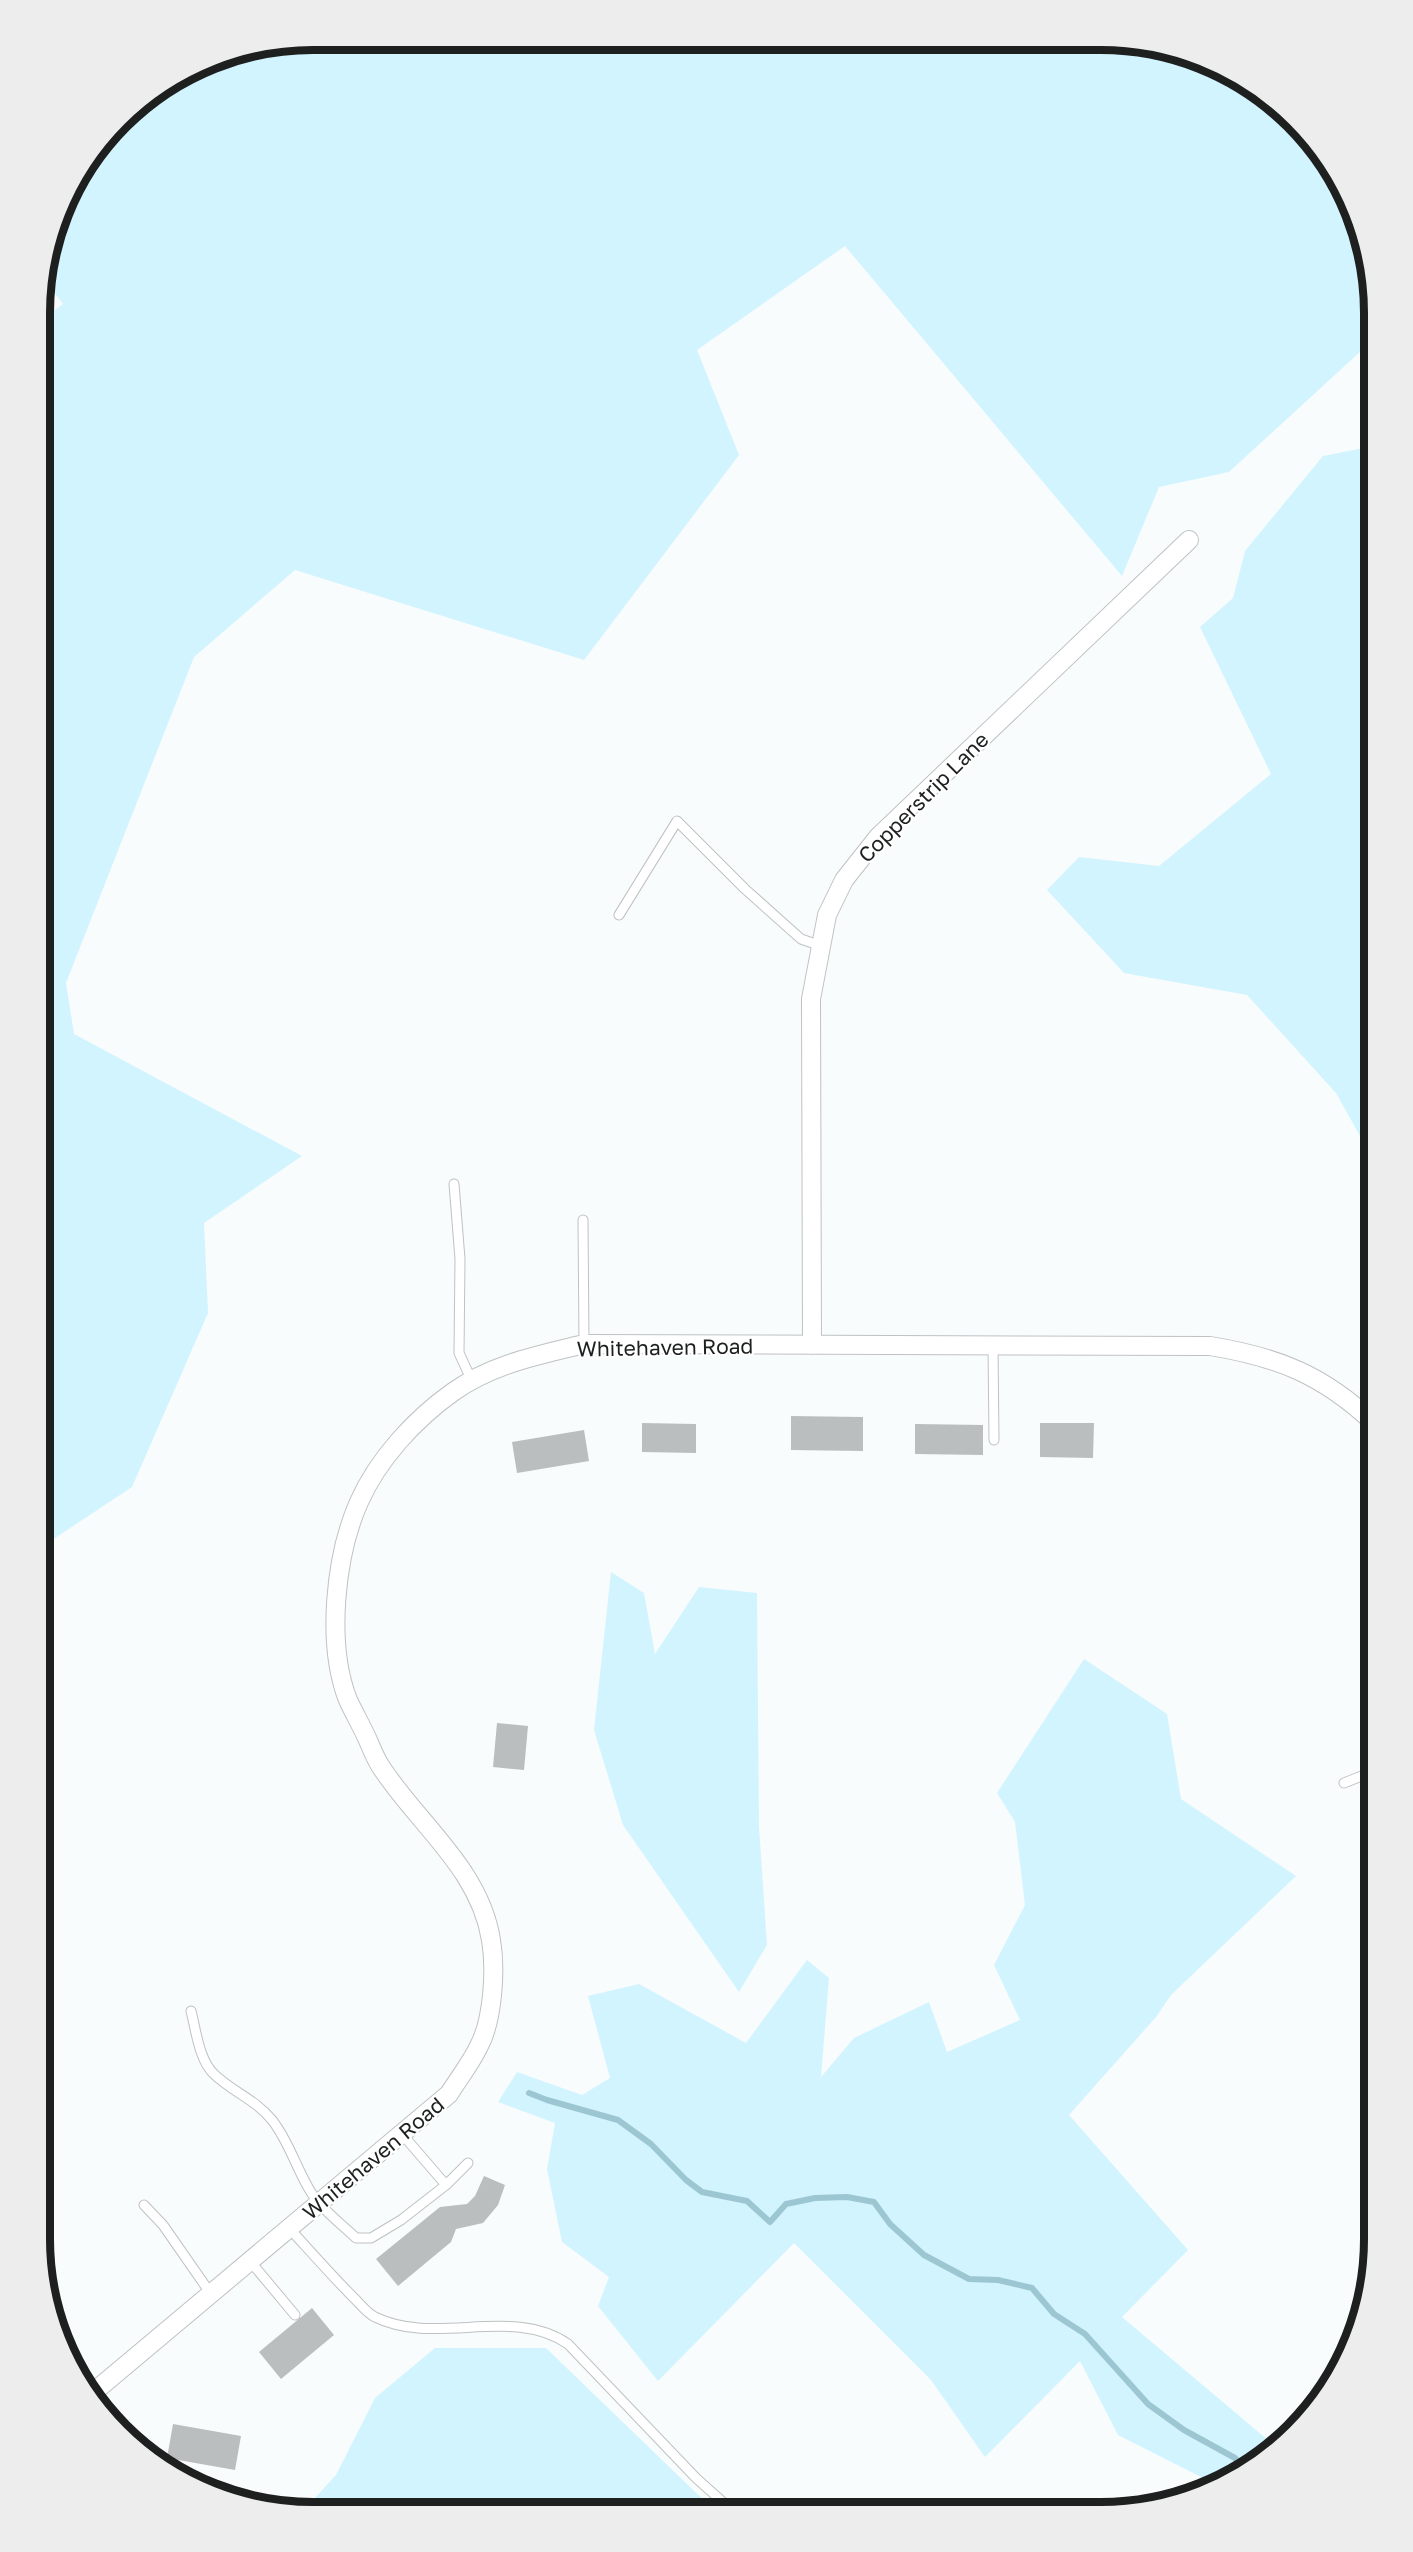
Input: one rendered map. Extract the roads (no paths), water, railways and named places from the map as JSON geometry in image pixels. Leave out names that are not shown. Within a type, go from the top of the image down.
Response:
[{"type":"street","name":"Copperstrip Lane","points":[[812,1345],[812,999],[827,915],[844,880],[878,837],[1189,540]]},
{"type":"street","name":"Whitehaven Road","points":[[97,2390],[449,2094],[481,2044],[494,1988],[491,1939],[479,1901],[460,1868],[381,1767],[348,1698],[338,1658],[336,1611],[343,1552],[359,1501],[379,1469],[412,1425],[454,1391],[505,1364],[584,1344],[1210,1346],[1253,1353],[1293,1367],[1349,1400],[1364,1414]]},
{"type":"lane","points":[[619,915],[677,820],[745,889],[801,939],[822,946]]},
{"type":"lane","points":[[454,1184],[460,1259],[459,1353],[472,1381]]},
{"type":"lane","points":[[583,1220],[584,1344]]},
{"type":"lane","points":[[993,1345],[994,1440]]},
{"type":"lane","points":[[1344,1783],[1364,1775]]},
{"type":"lane","points":[[191,2011],[204,2058],[213,2074],[242,2096],[255,2102],[273,2121],[309,2189],[319,2203],[356,2238],[371,2238],[401,2220],[446,2185],[468,2163]]},
{"type":"lane","points":[[402,2134],[446,2185]]},
{"type":"lane","points":[[144,2205],[163,2225],[211,2294]]},
{"type":"lane","points":[[290,2228],[336,2280],[373,2317],[402,2327],[435,2330],[487,2327],[535,2329],[554,2334],[568,2344],[696,2478],[723,2502]]},
{"type":"lane","points":[[250,2261],[295,2315]]},
{"type":"waterway","points":[[529,2093],[618,2120],[651,2144],[686,2180],[702,2192],[747,2201],[770,2222],[786,2204],[815,2198],[847,2197],[874,2202],[890,2224],[924,2255],[969,2279],[998,2280],[1032,2288],[1054,2314],[1085,2334],[1148,2404],[1184,2430],[1235,2458],[1239,2463]]}]
